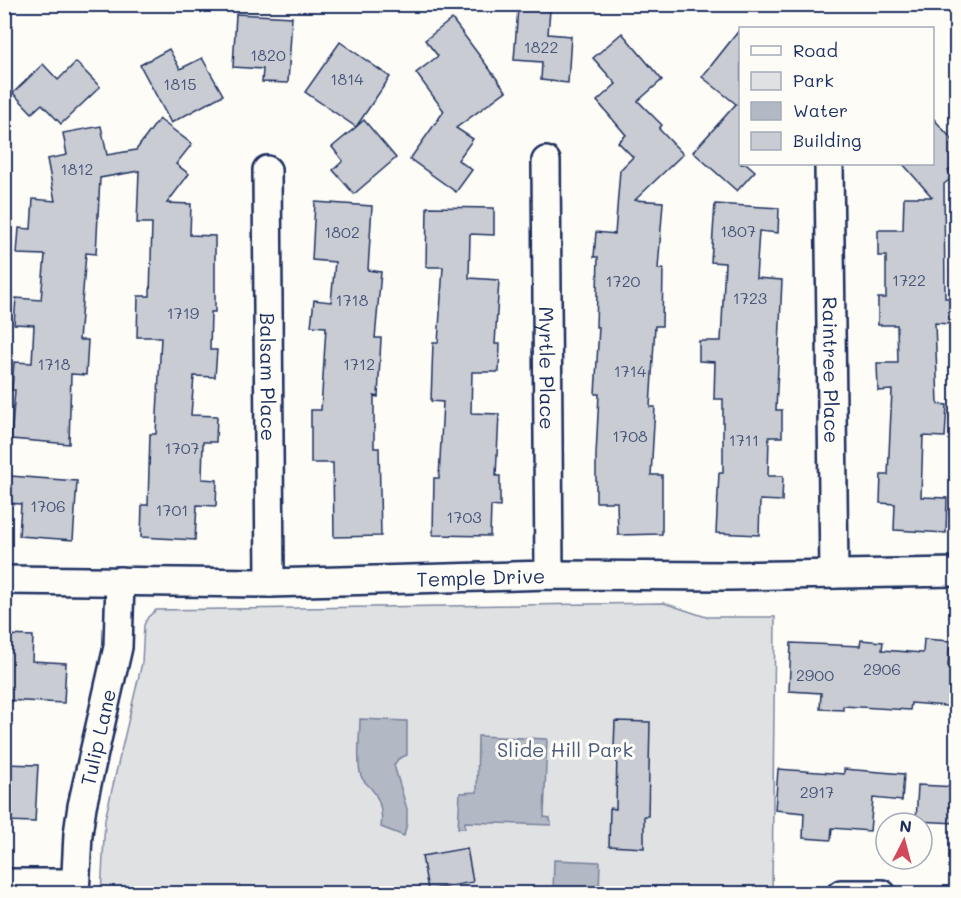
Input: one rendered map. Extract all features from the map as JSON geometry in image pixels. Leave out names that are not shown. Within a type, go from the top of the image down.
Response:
[{"type":"street","name":"Myrtle Place","points":[[546,161],[549,575]]},
{"type":"street","name":"Raintree Place","points":[[830,165],[834,574]]},
{"type":"street","name":"Balsam Place","points":[[267,170],[270,583]]},
{"type":"street","name":"Temple Drive","points":[[4,580],[270,583],[549,575],[957,572]]},
{"type":"street","name":"Tulip Lane","points":[[75,888],[82,806],[118,647],[120,581]]},
{"type":"street","points":[[4,883],[75,888]]},
{"type":"street","points":[[842,894],[882,894]]},
{"type":"green space","name":"Slide Hill Park","points":[[664,603],[706,617],[775,617],[772,893],[101,894],[105,819],[142,663],[144,625],[148,617],[156,610]]},
{"type":"water","points":[[360,719],[407,721],[407,755],[398,759],[394,765],[407,809],[404,836],[381,827],[382,816],[378,801],[361,776],[358,756]]},
{"type":"water","points":[[478,736],[547,739],[544,817],[550,818],[551,825],[465,822],[465,828],[458,828],[460,793],[477,792]]},
{"type":"water","points":[[554,860],[600,862],[599,893],[553,893]]},
{"type":"building","points":[[518,8],[550,10],[548,34],[571,36],[568,83],[541,80],[542,62],[514,60]]},
{"type":"building","points":[[236,14],[292,17],[288,83],[262,82],[263,69],[233,67]]},
{"type":"building","points":[[452,19],[506,91],[456,128],[473,139],[458,160],[472,170],[456,192],[410,159],[444,111],[416,73],[438,56],[425,40]]},
{"type":"building","points":[[739,31],[739,165],[748,165],[755,171],[737,191],[693,152],[736,104],[702,77]]},
{"type":"building","points":[[622,33],[662,80],[638,101],[662,125],[659,129],[683,154],[635,200],[663,202],[658,269],[663,269],[662,326],[655,326],[650,407],[655,407],[651,475],[662,475],[662,534],[618,535],[617,502],[596,502],[599,394],[595,394],[599,327],[596,327],[598,257],[594,257],[596,232],[615,234],[620,170],[633,157],[618,142],[626,135],[597,101],[616,84],[593,58]]},
{"type":"building","points":[[340,42],[390,77],[356,127],[305,92]]},
{"type":"building","points":[[169,49],[180,69],[202,58],[223,95],[171,123],[140,65]]},
{"type":"building","points":[[76,62],[100,87],[61,124],[42,104],[32,113],[13,93],[43,64],[58,80]]},
{"type":"building","points":[[159,119],[192,144],[176,164],[189,174],[167,203],[191,204],[190,235],[215,236],[215,312],[211,312],[210,350],[217,350],[215,377],[194,376],[191,415],[217,416],[216,442],[203,442],[202,479],[217,480],[216,506],[197,505],[195,540],[141,537],[142,505],[148,505],[150,434],[156,434],[161,337],[137,337],[138,296],[150,296],[152,223],[137,223],[139,171],[100,178],[96,254],[86,253],[79,340],[88,340],[86,375],[71,374],[69,444],[11,439],[15,390],[12,390],[14,362],[32,363],[34,325],[14,324],[16,298],[41,300],[45,255],[17,254],[19,228],[31,229],[33,199],[55,201],[47,159],[67,155],[63,133],[101,126],[107,155],[136,150]]},
{"type":"building","points":[[934,119],[957,145],[957,164],[948,171],[953,177],[944,184],[945,298],[951,298],[950,324],[935,323],[938,404],[947,405],[945,437],[923,436],[921,497],[947,498],[946,533],[894,530],[895,504],[880,503],[881,475],[888,475],[892,390],[878,391],[877,363],[898,363],[897,325],[878,325],[878,298],[886,298],[886,256],[878,256],[878,230],[903,230],[904,197],[932,197],[904,165],[934,165]]},
{"type":"building","points":[[364,120],[396,158],[354,194],[333,170],[343,161],[332,147]]},
{"type":"building","points":[[315,202],[372,206],[368,270],[381,272],[375,338],[381,338],[378,397],[374,396],[374,448],[379,448],[381,536],[334,537],[333,463],[311,463],[311,410],[321,410],[326,327],[311,326],[314,300],[331,302],[335,262],[312,260]]},
{"type":"building","points":[[715,204],[779,208],[778,233],[759,231],[756,278],[782,280],[776,410],[782,410],[782,437],[769,437],[768,476],[783,476],[782,501],[760,500],[759,535],[716,533],[719,473],[723,473],[723,399],[714,399],[715,362],[699,361],[699,341],[721,341],[725,263],[711,262]]},
{"type":"building","points":[[427,207],[494,208],[494,235],[470,234],[469,278],[499,280],[495,344],[500,344],[499,372],[472,372],[471,413],[499,414],[496,476],[500,476],[500,507],[491,506],[490,536],[433,535],[434,478],[439,478],[443,402],[431,401],[433,343],[438,343],[443,267],[426,267]]},
{"type":"building","points":[[10,476],[77,481],[73,540],[19,536],[21,504],[7,503]]},
{"type":"building","points":[[6,635],[33,636],[32,661],[66,663],[64,703],[4,700]]},
{"type":"building","points":[[924,639],[950,641],[948,666],[957,666],[957,707],[911,703],[910,710],[843,706],[843,710],[820,709],[821,693],[789,691],[791,643],[860,646],[861,640],[883,642],[882,650],[923,653]]},
{"type":"building","points":[[615,721],[650,722],[648,816],[644,816],[644,848],[609,846],[610,808],[616,809]]},
{"type":"building","points":[[4,764],[38,765],[35,822],[4,821]]},
{"type":"building","points":[[778,769],[844,774],[844,769],[904,774],[902,801],[873,798],[870,831],[832,828],[831,840],[803,838],[804,813],[775,810]]},
{"type":"building","points":[[918,785],[957,787],[957,823],[934,822],[934,811],[917,811]]},
{"type":"building","points":[[467,848],[473,882],[428,890],[422,856]]}]
